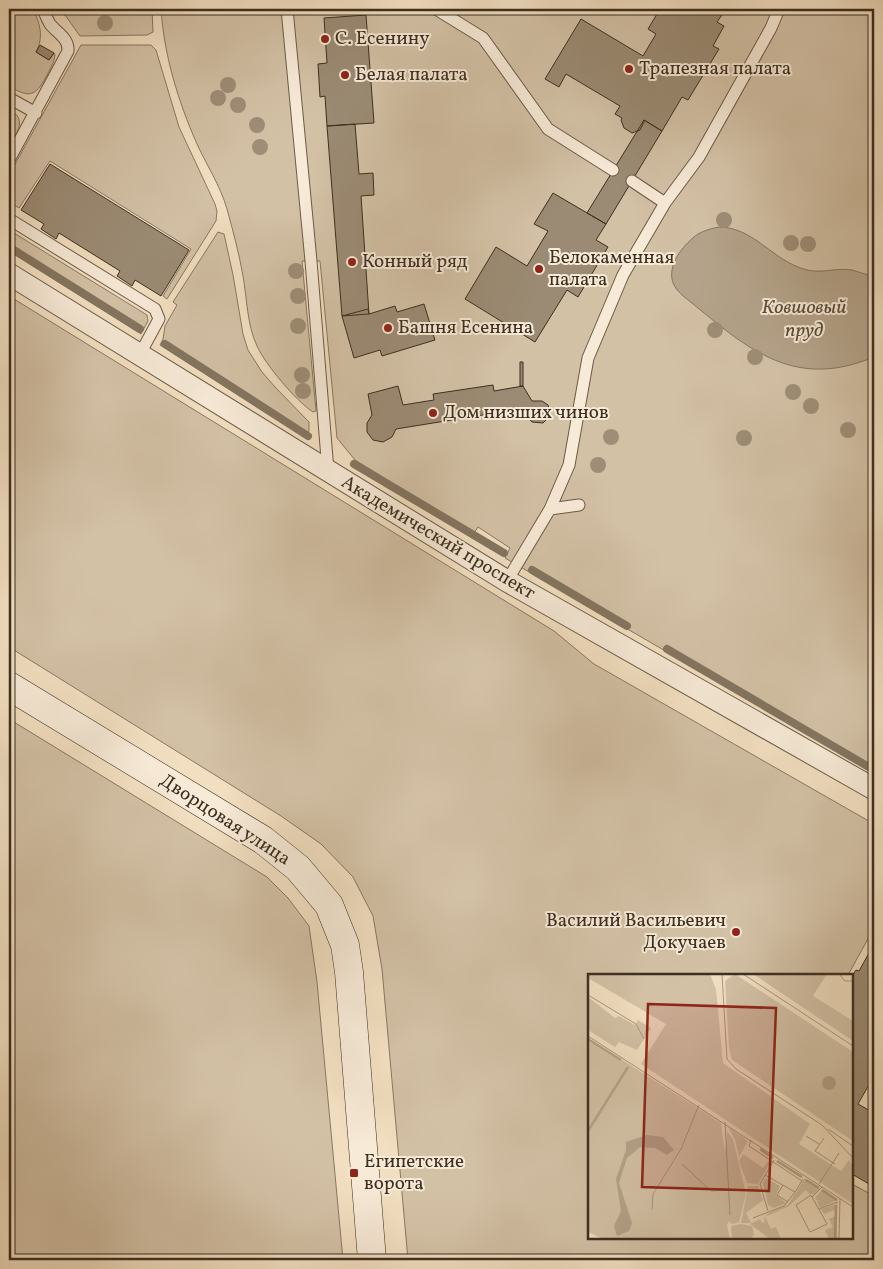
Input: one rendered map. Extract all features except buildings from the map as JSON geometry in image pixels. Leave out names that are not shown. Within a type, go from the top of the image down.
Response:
[{"type":"main road","name":"Дворцовая улица","points":[[9,686],[262,840],[298,868],[329,905],[345,945],[372,1260]]},
{"type":"street","name":"Академический проспект","points":[[9,274],[507,581],[874,789]]},
{"type":"lane","points":[[9,160],[64,61],[68,46],[66,40],[51,25],[42,9]]},
{"type":"lane","points":[[287,9],[311,261],[328,471]]},
{"type":"lane","points":[[436,9],[483,38],[548,130],[613,170]]},
{"type":"lane","points":[[507,581],[550,509],[569,465],[588,358],[623,275],[665,203],[699,156],[780,9]]},
{"type":"lane","points":[[9,98],[36,112]]},
{"type":"lane","points":[[632,181],[665,203]]},
{"type":"lane","points":[[9,219],[156,309],[159,319],[140,354]]},
{"type":"lane","points":[[550,509],[579,505]]},
{"type":"shaded area","points":[[9,9],[33,9],[40,30],[40,41],[36,52],[49,60],[54,53],[55,55],[52,66],[42,84],[31,94],[9,86]]},
{"type":"shaded area","points":[[53,9],[152,9],[153,32],[147,35],[80,36],[65,15],[54,12]]},
{"type":"shaded area","points":[[161,9],[874,9],[874,772],[505,558],[510,548],[478,527],[474,533],[355,460],[337,438],[320,261],[302,261],[316,411],[313,412],[306,407],[290,391],[261,354],[254,338],[249,320],[240,259],[227,209],[197,144],[178,95],[165,43]]},
{"type":"shaded area","points":[[81,45],[151,45],[156,50],[179,127],[215,204],[217,211],[216,221],[167,299],[163,296],[191,249],[50,161],[19,208],[9,202],[9,175]]},
{"type":"shaded area","points":[[9,109],[18,117],[19,126],[9,146]]},
{"type":"shaded area","points":[[9,230],[147,315],[148,321],[141,334],[9,251]]},
{"type":"shaded area","points":[[218,232],[224,234],[243,334],[248,350],[262,372],[309,422],[309,431],[304,437],[160,345],[165,326],[177,305],[173,302]]},
{"type":"shaded area","points":[[9,296],[554,631],[594,664],[874,824],[874,928],[849,974],[588,974],[588,1239],[853,1239],[853,1185],[874,1196],[874,1260],[408,1260],[382,969],[373,916],[353,877],[321,844],[281,816],[9,647]]},
{"type":"shaded area","points":[[9,719],[267,877],[288,898],[309,926],[317,982],[343,1260],[9,1260]]},
{"type":"water","name":"Ковшовый пруд","points":[[720,227],[742,232],[788,262],[806,270],[845,269],[874,276],[874,357],[844,366],[817,369],[793,366],[770,358],[748,346],[726,331],[682,295],[677,290],[672,279],[675,260],[688,242],[698,234]]},
{"type":"waterway","points":[[9,247],[140,329]]},
{"type":"waterway","points":[[165,344],[308,436]]},
{"type":"waterway","points":[[354,464],[504,553]]},
{"type":"waterway","points":[[532,570],[627,626]]},
{"type":"waterway","points":[[667,649],[874,770]]},
{"type":"place","name":"С. Есенину","points":[[325,39]]},
{"type":"place","name":"Трапезная палата","points":[[629,69]]},
{"type":"place","name":"Белая палата","points":[[345,75]]},
{"type":"place","name":"Конный ряд","points":[[352,262]]},
{"type":"place","name":"Белокаменная палата","points":[[539,269]]},
{"type":"place","name":"Башня Есенина","points":[[388,328]]},
{"type":"place","name":"Дом низших чинов","points":[[433,413]]},
{"type":"place","name":"Василий Васильевич Докучаев","points":[[736,932]]},
{"type":"place","name":"Египетские ворота","points":[[354,1173]]}]
